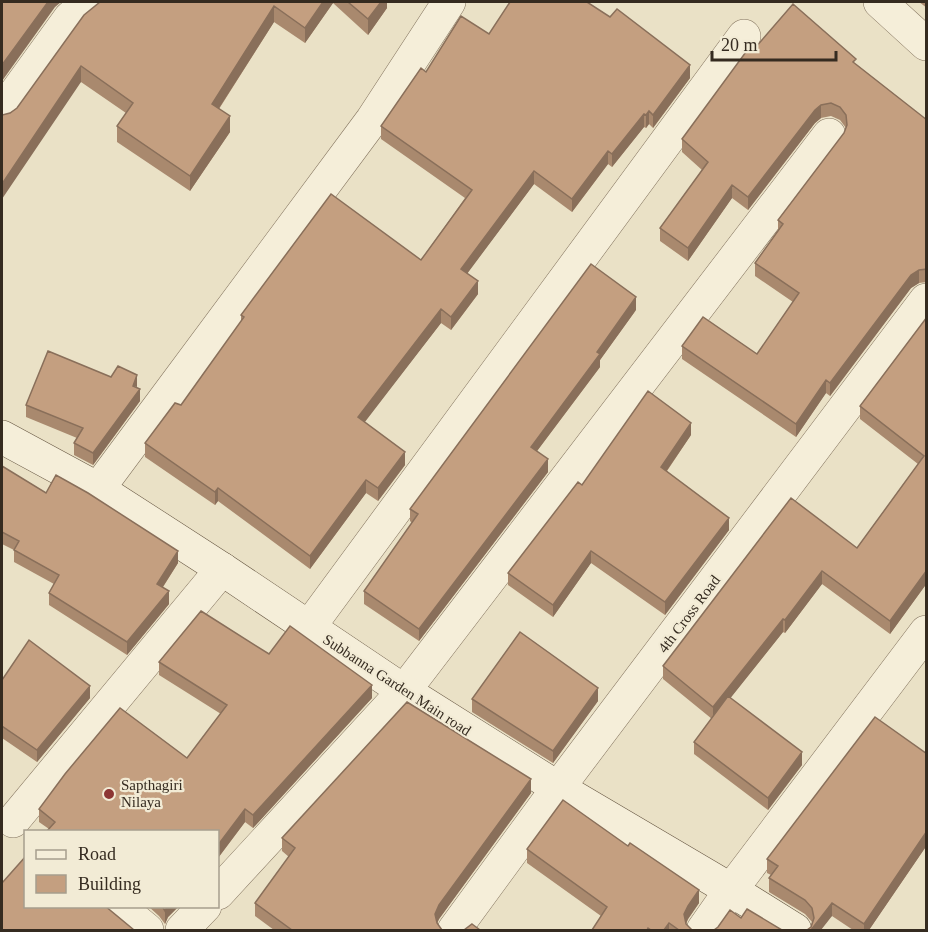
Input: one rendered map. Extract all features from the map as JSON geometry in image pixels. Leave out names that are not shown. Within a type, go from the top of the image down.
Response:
[{"type":"street","points":[[2,112],[70,18],[88,2]]},
{"type":"street","points":[[98,489],[372,120],[449,2]]},
{"type":"street","points":[[880,2],[927,44]]},
{"type":"street","points":[[309,627],[744,36]]},
{"type":"street","points":[[219,892],[404,691],[829,135]]},
{"type":"street","name":"4th Cross Road","points":[[454,930],[558,788],[927,300]]},
{"type":"street","name":"Subbanna Garden Main road","points":[[2,437],[98,489],[404,691],[558,788],[795,930]]},
{"type":"street","points":[[13,822],[222,569]]},
{"type":"street","points":[[703,930],[927,632]]},
{"type":"street","points":[[120,908],[147,930]]},
{"type":"street","points":[[182,930],[203,908]]},
{"type":"building","points":[[2,2],[48,2],[2,65]]},
{"type":"building","points":[[100,2],[323,2],[305,28],[274,6],[212,104],[230,116],[190,176],[117,126],[133,103],[81,66],[2,184],[2,115],[17,108],[84,15]]},
{"type":"building","points":[[348,2],[381,2],[368,19]]},
{"type":"building","points":[[510,2],[587,2],[610,17],[617,9],[690,65],[653,115],[649,111],[646,115],[644,114],[612,154],[608,151],[572,199],[534,171],[461,269],[478,281],[451,317],[441,309],[358,417],[405,452],[378,488],[366,480],[310,556],[218,488],[215,492],[145,443],[175,403],[181,405],[244,317],[241,315],[331,194],[421,260],[472,190],[381,126],[421,68],[426,72],[461,16],[489,34]]},
{"type":"building","points":[[793,4],[856,59],[853,62],[927,120],[927,269],[919,270],[911,275],[830,383],[826,380],[796,424],[682,346],[703,317],[757,354],[799,293],[755,263],[783,224],[778,220],[844,133],[847,125],[846,115],[840,107],[831,103],[821,105],[815,110],[748,197],[732,185],[688,248],[660,228],[708,162],[682,139],[751,45],[755,48]]},
{"type":"building","points":[[591,264],[636,297],[597,352],[600,354],[531,447],[548,459],[419,629],[364,591],[418,514],[410,509]]},
{"type":"building","points":[[927,317],[927,570],[890,621],[822,571],[713,707],[663,666],[791,498],[857,548],[924,456],[860,406]]},
{"type":"building","points":[[48,351],[111,377],[118,366],[137,375],[133,386],[140,389],[93,453],[74,443],[83,428],[26,405]]},
{"type":"building","points":[[648,391],[691,423],[661,467],[729,518],[665,602],[591,551],[553,605],[508,573],[578,482],[582,485]]},
{"type":"building","points":[[2,466],[46,493],[56,475],[178,551],[157,584],[169,591],[127,642],[49,593],[59,575],[14,550],[19,541],[2,532]]},
{"type":"building","points":[[201,611],[269,654],[290,626],[372,685],[253,815],[245,809],[219,844],[219,830],[48,830],[55,822],[39,809],[120,708],[187,758],[227,705],[159,662]]},
{"type":"building","points":[[520,632],[598,688],[553,751],[472,699]]},
{"type":"building","points":[[29,640],[90,686],[37,750],[2,726],[2,680]]},
{"type":"building","points":[[728,696],[802,752],[768,798],[694,742]]},
{"type":"building","points":[[407,702],[531,779],[439,905],[435,914],[442,930],[292,930],[255,903],[295,848],[282,838]]},
{"type":"building","points":[[875,717],[927,754],[927,831],[864,924],[832,903],[811,930],[807,930],[811,927],[814,918],[812,908],[805,900],[769,878],[778,866],[767,859]]},
{"type":"building","points":[[563,800],[628,846],[630,843],[699,890],[684,914],[686,924],[692,930],[679,930],[669,923],[664,930],[648,928],[647,930],[592,930],[607,907],[527,849]]},
{"type":"building","points":[[24,858],[24,908],[107,908],[134,930],[2,930],[2,883]]},
{"type":"building","points":[[747,909],[782,930],[714,930],[730,910],[741,918]]},
{"type":"building","points":[[472,924],[480,930],[464,930]]},
{"type":"place","name":"Sapthagiri Nilaya","points":[[109,794]]}]
